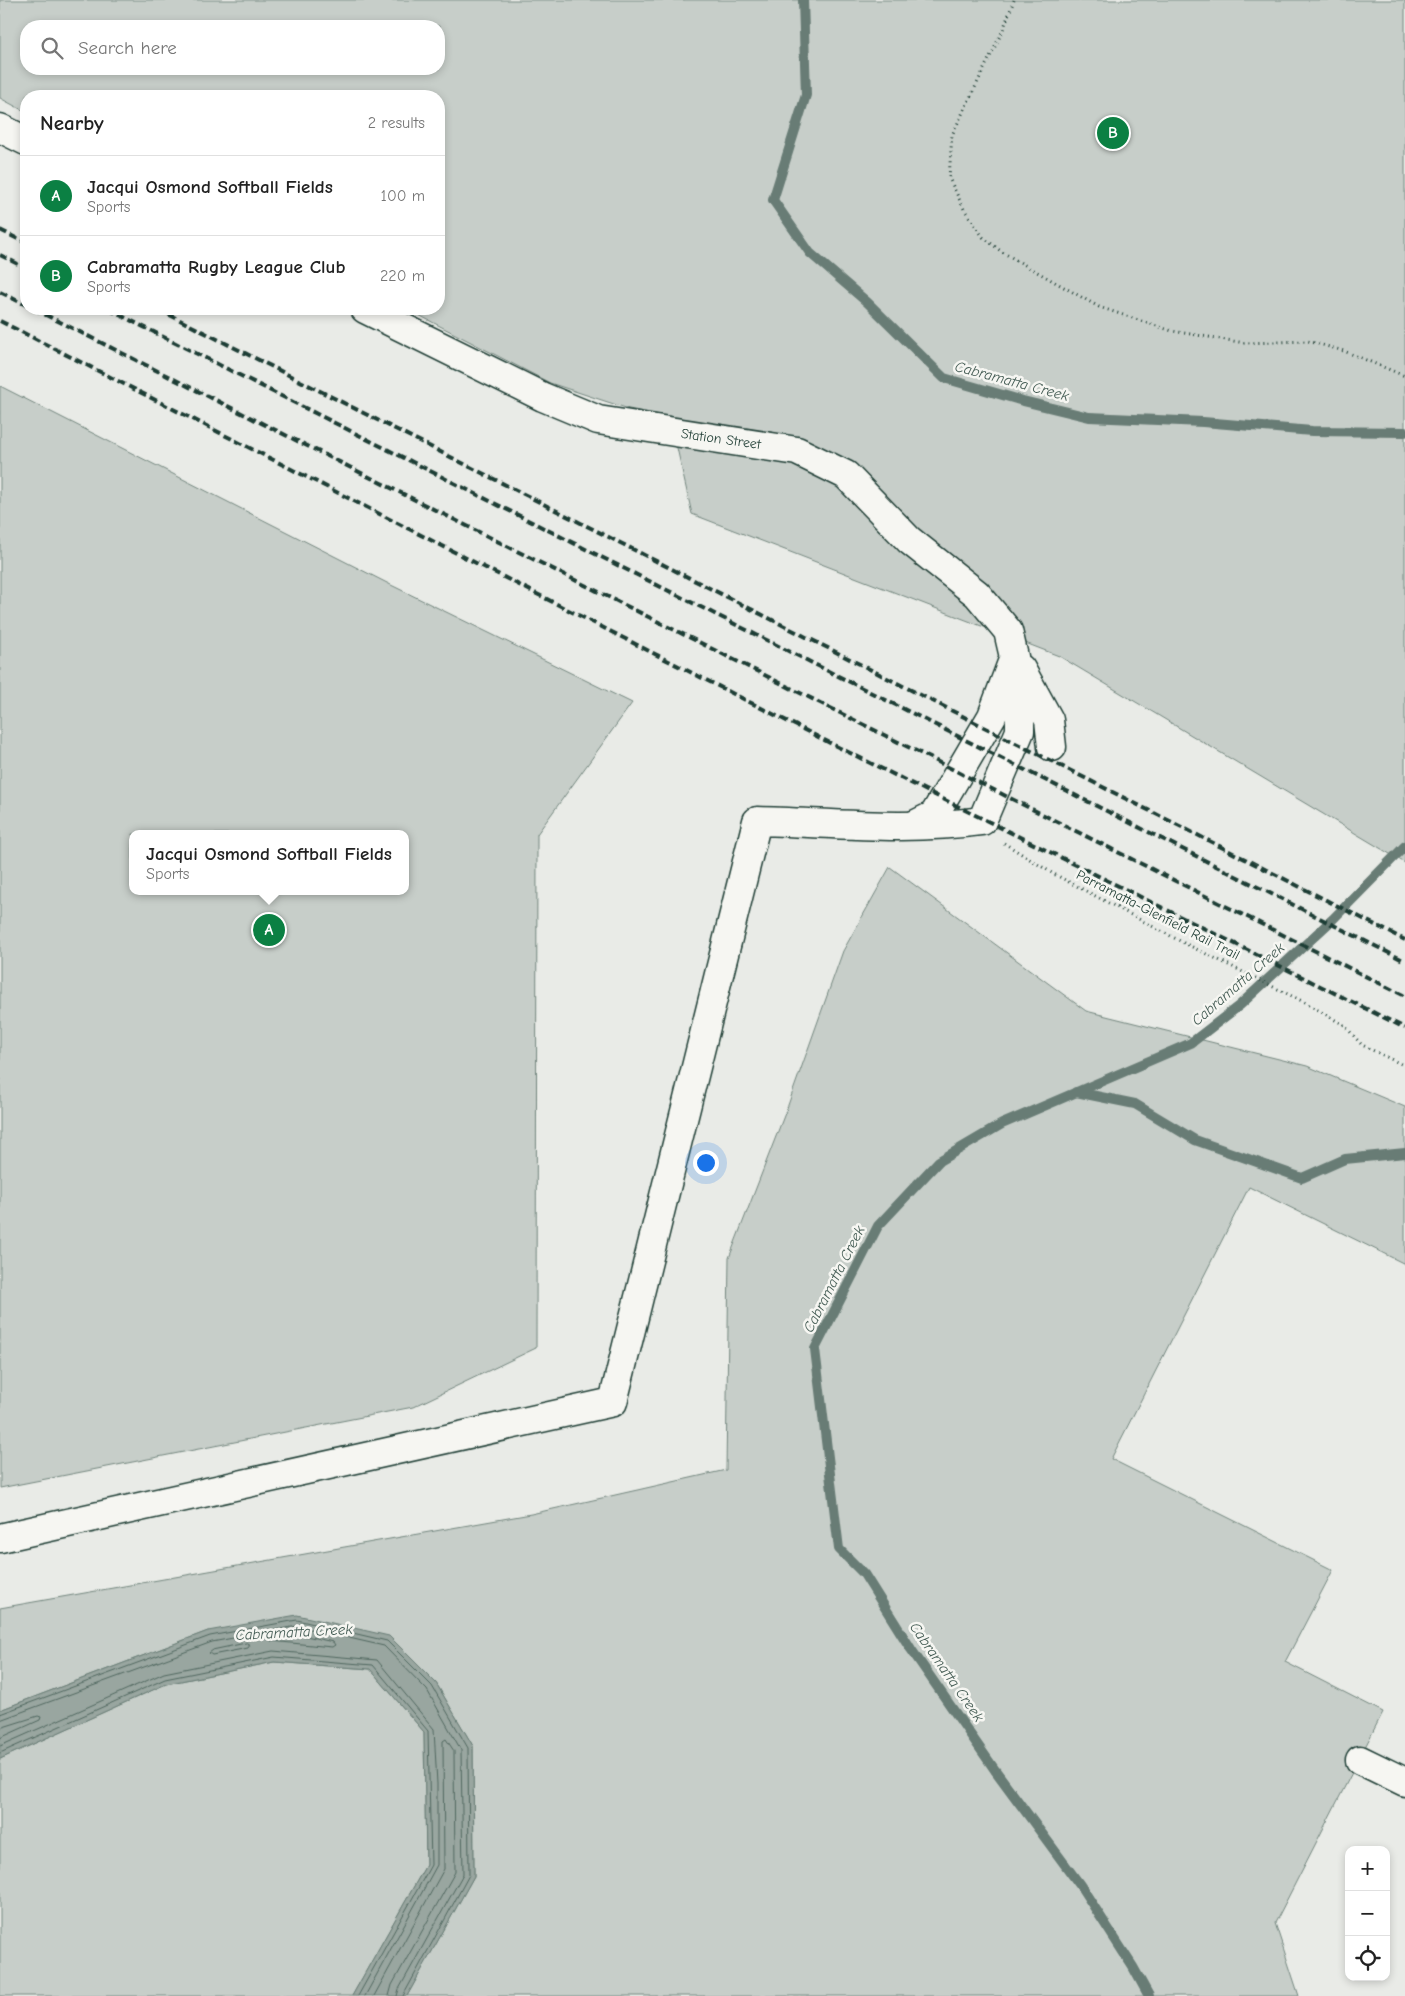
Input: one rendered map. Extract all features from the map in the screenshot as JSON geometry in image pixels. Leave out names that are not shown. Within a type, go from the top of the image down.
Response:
[{"type":"lane","points":[[0,128],[20,138]]},
{"type":"lane","name":"Station Street","points":[[377,315],[543,397],[598,420],[798,451],[846,475],[910,540],[978,594],[1008,631],[1014,656]]},
{"type":"lane","points":[[1014,656],[1049,720],[1052,747]]},
{"type":"lane","points":[[0,1538],[613,1402],[757,822],[914,826],[953,825],[982,821],[1020,731],[1022,711],[1014,656]]},
{"type":"lane","points":[[914,826],[934,815],[992,716],[1014,656]]},
{"type":"lane","points":[[1360,1760],[1405,1782]]},
{"type":"path","points":[[1014,0],[1003,30],[952,135],[948,178],[964,209],[983,237],[1002,252],[1099,307],[1117,313],[1172,331],[1245,343],[1308,341],[1344,351],[1405,376]]},
{"type":"path","name":"Parramatta-Glenfield Rail Trail","points":[[982,821],[1003,842],[1052,873],[1182,942],[1304,1002],[1344,1025],[1362,1045],[1405,1066]]},
{"type":"shaded area","points":[[0,0],[1405,0],[1405,863],[1059,656],[692,514],[670,417],[629,409],[550,383],[419,315],[445,315],[445,90],[20,90],[20,109],[0,98]]},
{"type":"shaded area","points":[[0,386],[391,585],[632,703],[537,834],[536,1348],[413,1407],[0,1488]]},
{"type":"shaded area","points":[[890,867],[1086,1011],[1307,1066],[1405,1107],[1405,1264],[1249,1187],[1111,1459],[1333,1570],[1285,1662],[1383,1712],[1275,1923],[1299,1996],[407,1996],[474,1876],[473,1746],[436,1683],[208,1631],[0,1710],[0,1608],[531,1514],[726,1470],[729,1258],[787,1108],[843,951]]},
{"type":"shaded area","points":[[274,1662],[370,1669],[424,1732],[426,1865],[352,1996],[0,1996],[0,1759],[166,1684]]},
{"type":"water","points":[[297,1615],[389,1636],[436,1683],[473,1746],[474,1876],[407,1996],[352,1996],[426,1865],[424,1732],[370,1669],[274,1662],[166,1684],[0,1759],[0,1710],[208,1631]]},
{"type":"waterway","name":"Cabramatta Creek","points":[[803,0],[806,95],[773,200],[810,253],[867,302],[944,378],[1023,401],[1089,417],[1203,422],[1312,431],[1405,432]]},
{"type":"waterway","name":"Cabramatta Creek","points":[[1149,1996],[1133,1967],[1080,1885],[995,1770],[911,1649],[864,1574],[839,1549],[815,1349],[878,1226],[939,1161],[1002,1124],[1191,1043],[1240,1005],[1333,919],[1405,846]]},
{"type":"waterway","points":[[1076,1092],[1135,1104],[1195,1140],[1302,1178],[1345,1159],[1405,1153]]},
{"type":"railway","points":[[0,230],[20,240]]},
{"type":"railway","points":[[0,255],[20,265]]},
{"type":"railway","points":[[0,292],[20,302]]},
{"type":"railway","points":[[46,315],[1405,996]]},
{"type":"railway","points":[[120,315],[1405,961]]},
{"type":"railway","points":[[170,315],[1405,940]]},
{"type":"railway","points":[[0,321],[832,744],[1405,1028]]},
{"type":"place","name":"Cabramatta Rugby League Club","points":[[1113,133]]},
{"type":"place","name":"Jacqui Osmond Softball Fields","points":[[269,930]]}]
